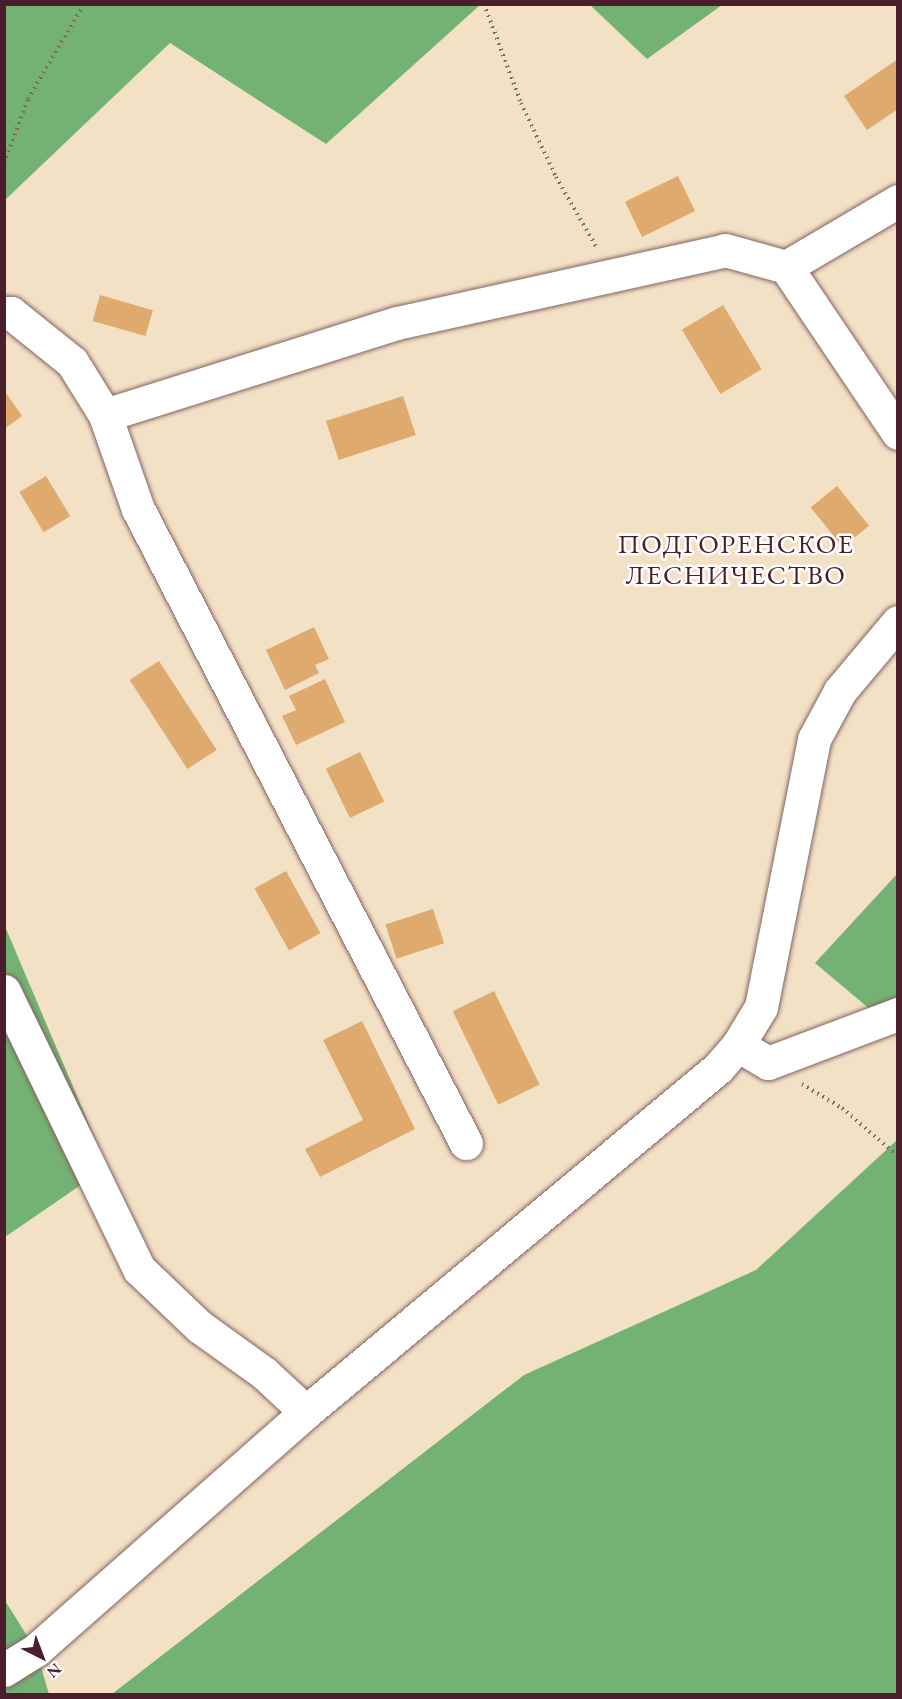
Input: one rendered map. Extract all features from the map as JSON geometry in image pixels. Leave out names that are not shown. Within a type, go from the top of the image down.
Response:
[{"type":"street","points":[[786,267],[897,201]]},
{"type":"street","points":[[105,415],[397,324],[725,250],[786,267],[897,433]]},
{"type":"street","points":[[4,313],[11,313],[72,362],[105,415],[138,509],[466,1143]]},
{"type":"street","points":[[4,1670],[36,1650],[306,1412],[718,1068],[738,1046],[761,1007],[814,739],[840,691],[897,622]]},
{"type":"street","points":[[4,991],[140,1269],[200,1327],[264,1373],[306,1412]]},
{"type":"street","points":[[738,1046],[768,1064],[897,1014]]},
{"type":"path","points":[[4,163],[28,99],[84,4]]},
{"type":"path","points":[[484,4],[526,114],[556,177],[612,275]]},
{"type":"path","points":[[768,1064],[842,1108],[897,1156]]},
{"type":"green space","points":[[5,4],[480,5],[326,144],[170,43],[5,200]]},
{"type":"green space","points":[[590,5],[722,5],[647,59]]},
{"type":"green space","points":[[897,874],[897,1032],[815,963]]},
{"type":"green space","points":[[4,924],[107,1167],[5,1237],[4,1237]]},
{"type":"green space","points":[[897,1140],[897,1694],[112,1694],[524,1375],[756,1270]]},
{"type":"green space","points":[[4,1599],[36,1650],[49,1694],[5,1694]]},
{"type":"building","points":[[898,59],[898,109],[867,130],[844,96]]},
{"type":"building","points":[[678,176],[695,211],[642,237],[625,202]]},
{"type":"building","points":[[100,295],[153,310],[145,336],[93,321]]},
{"type":"building","points":[[723,305],[762,369],[720,394],[682,330]]},
{"type":"building","points":[[4,390],[22,416],[4,429]]},
{"type":"building","points":[[403,396],[416,435],[339,460],[326,421]]},
{"type":"building","points":[[46,476],[70,516],[44,532],[19,492]]},
{"type":"building","points":[[837,486],[869,526],[843,547],[811,507]]},
{"type":"building","points":[[314,627],[329,659],[315,665],[319,673],[285,690],[266,650]]},
{"type":"building","points":[[159,661],[217,750],[187,769],[130,680]]},
{"type":"building","points":[[325,679],[345,722],[296,745],[282,716],[296,710],[289,696]]},
{"type":"building","points":[[360,752],[384,801],[350,818],[326,769]]},
{"type":"building","points":[[286,871],[320,933],[289,951],[255,888]]},
{"type":"building","points":[[433,909],[444,943],[397,959],[385,924]]},
{"type":"building","points":[[494,991],[540,1084],[498,1105],[453,1011]]},
{"type":"building","points":[[362,1021],[415,1129],[320,1177],[305,1149],[363,1120],[323,1040]]},
{"type":"district","name":"ПОДГОРЕНСКОЕ ЛЕСНИЧЕСТВО","points":[[736,558]]}]
